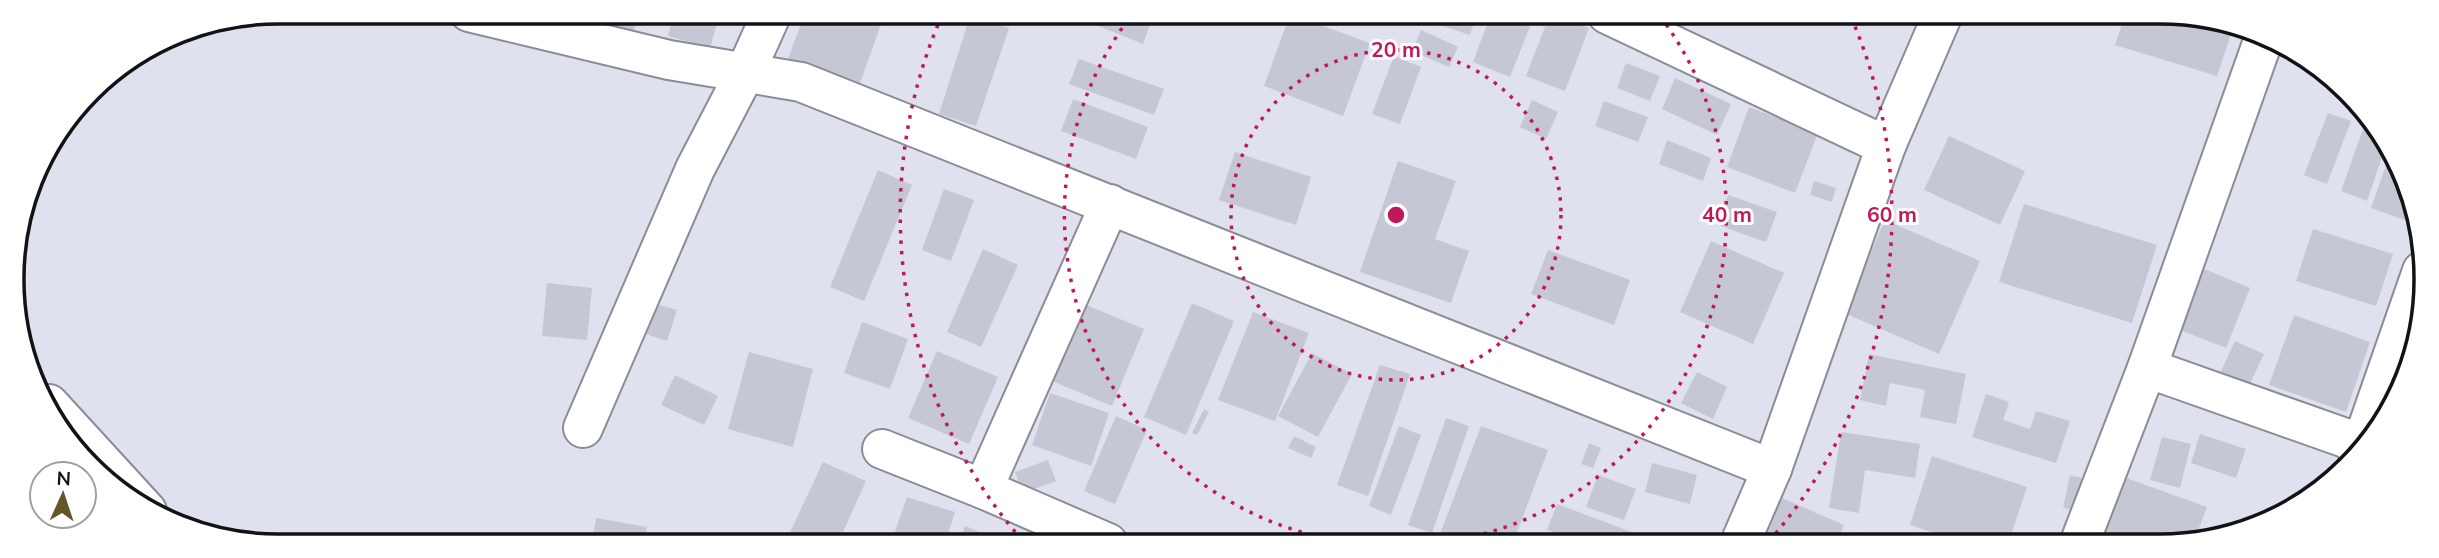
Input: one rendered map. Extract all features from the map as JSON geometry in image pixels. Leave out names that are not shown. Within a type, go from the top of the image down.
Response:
[{"type":"street","points":[[518,24],[669,60],[801,82],[1772,468]]},
{"type":"street","points":[[583,428],[695,169],[767,24]]},
{"type":"street","points":[[1628,24],[1886,146]]},
{"type":"street","points":[[1744,534],[1772,468],[1886,146],[1939,24]]},
{"type":"street","points":[[2083,534],[2147,368],[2261,46]]},
{"type":"street","points":[[983,489],[1110,204]]},
{"type":"street","points":[[2369,424],[2414,294]]},
{"type":"street","points":[[2147,368],[2353,445]]},
{"type":"street","points":[[77,434],[109,468]]},
{"type":"street","points":[[882,449],[1087,534]]},
{"type":"building","points":[[583,24],[636,24],[629,42]]},
{"type":"building","points":[[671,24],[717,24],[710,48],[668,36]]},
{"type":"building","points":[[801,24],[881,24],[857,92],[785,67]]},
{"type":"building","points":[[967,24],[996,24],[1009,28],[976,126],[939,114]]},
{"type":"building","points":[[1093,24],[1150,24],[1143,44]]},
{"type":"building","points":[[1286,24],[1318,24],[1370,43],[1343,116],[1264,86]]},
{"type":"building","points":[[1436,24],[1474,24],[1470,35]]},
{"type":"building","points":[[1487,24],[1531,24],[1510,77],[1473,62]]},
{"type":"building","points":[[1546,24],[1578,24],[1589,28],[1565,91],[1526,76]]},
{"type":"building","points":[[2122,24],[2177,25],[2231,35],[2217,76],[2115,45]]},
{"type":"building","points":[[1421,30],[1458,47],[1449,67],[1412,51]]},
{"type":"building","points":[[1394,56],[1421,67],[1400,124],[1372,114]]},
{"type":"building","points":[[1079,59],[1164,89],[1154,115],[1069,84]]},
{"type":"building","points":[[1626,63],[1660,76],[1650,101],[1617,88]]},
{"type":"building","points":[[1675,78],[1731,104],[1717,135],[1662,109]]},
{"type":"building","points":[[1073,99],[1148,127],[1136,159],[1061,131]]},
{"type":"building","points":[[1532,100],[1558,112],[1546,139],[1520,127]]},
{"type":"building","points":[[1604,101],[1648,117],[1638,142],[1595,126]]},
{"type":"building","points":[[1749,107],[1818,133],[1795,193],[1727,167]]},
{"type":"building","points":[[2328,113],[2351,121],[2327,184],[2304,175]]},
{"type":"building","points":[[2364,127],[2382,156],[2367,201],[2341,191]]},
{"type":"building","points":[[1949,136],[2025,171],[2000,225],[1924,190]]},
{"type":"building","points":[[1667,140],[1711,158],[1703,181],[1659,164]]},
{"type":"building","points":[[1235,152],[1311,177],[1296,225],[1219,200]]},
{"type":"building","points":[[1398,161],[1456,181],[1435,239],[1469,251],[1451,303],[1360,272]]},
{"type":"building","points":[[2387,164],[2408,221],[2371,208]]},
{"type":"building","points":[[878,170],[912,185],[864,301],[830,287]]},
{"type":"building","points":[[1814,181],[1836,188],[1832,202],[1810,195]]},
{"type":"building","points":[[944,189],[974,200],[951,261],[922,250]]},
{"type":"building","points":[[1728,195],[1777,212],[1766,242],[1718,225]]},
{"type":"building","points":[[2024,204],[2157,245],[2132,323],[1999,282]]},
{"type":"building","points":[[1885,220],[1980,261],[1939,354],[1844,313]]},
{"type":"building","points":[[2313,229],[2393,254],[2376,306],[2296,281]]},
{"type":"building","points":[[1711,241],[1784,273],[1753,344],[1680,312]]},
{"type":"building","points":[[983,249],[1018,265],[981,347],[947,332]]},
{"type":"building","points":[[1548,250],[1630,280],[1614,325],[1531,294]]},
{"type":"building","points":[[2195,265],[2250,288],[2226,348],[2170,326]]},
{"type":"building","points":[[547,283],[592,288],[587,340],[542,336]]},
{"type":"building","points":[[649,302],[677,310],[667,341],[640,332]]},
{"type":"building","points":[[1192,303],[1234,321],[1186,435],[1144,417]]},
{"type":"building","points":[[1084,304],[1144,329],[1112,406],[1052,381]]},
{"type":"building","points":[[1253,312],[1309,333],[1275,421],[1218,400]]},
{"type":"building","points":[[2294,315],[2370,342],[2346,412],[2269,385]]},
{"type":"building","points":[[862,322],[908,339],[890,389],[844,373]]},
{"type":"building","points":[[2235,341],[2264,354],[2249,386],[2220,373]]},
{"type":"building","points":[[937,351],[998,377],[969,444],[908,418]]},
{"type":"building","points":[[749,352],[813,369],[793,447],[728,429]]},
{"type":"building","points":[[1312,353],[1352,374],[1318,437],[1278,416]]},
{"type":"building","points":[[1869,354],[1966,374],[1956,424],[1920,417],[1925,390],[1890,383],[1886,406],[1860,400]]},
{"type":"building","points":[[1380,365],[1410,374],[1368,496],[1337,485]]},
{"type":"building","points":[[1697,372],[1727,387],[1713,419],[1681,403]]},
{"type":"building","points":[[675,375],[718,396],[704,425],[661,405]]},
{"type":"building","points":[[1050,393],[1109,413],[1091,466],[1032,445]]},
{"type":"building","points":[[1986,394],[2009,402],[2003,420],[2030,429],[2036,411],[2070,421],[2056,463],[1972,437]]},
{"type":"building","points":[[1204,409],[1209,412],[1197,435],[1192,433]]},
{"type":"building","points":[[1116,416],[1147,430],[1115,504],[1084,491]]},
{"type":"building","points":[[1446,418],[1469,426],[1432,533],[1408,525]]},
{"type":"building","points":[[1399,426],[1421,435],[1391,515],[1369,506]]},
{"type":"building","points":[[1481,426],[1548,450],[1516,534],[1440,534]]},
{"type":"building","points":[[1841,432],[1920,444],[1915,478],[1865,470],[1859,513],[1829,508]]},
{"type":"building","points":[[2200,434],[2246,449],[2236,478],[2191,463]]},
{"type":"building","points":[[1294,436],[1316,447],[1311,458],[1288,448]]},
{"type":"building","points":[[2162,437],[2191,444],[2180,488],[2150,480]]},
{"type":"building","points":[[1589,443],[1601,448],[1593,468],[1581,464]]},
{"type":"building","points":[[1932,456],[2027,487],[2011,534],[1937,534],[1910,525]]},
{"type":"building","points":[[1048,460],[1056,481],[1023,493],[1015,472]]},
{"type":"building","points":[[823,462],[866,481],[842,534],[789,534]]},
{"type":"building","points":[[1652,463],[1697,475],[1690,504],[1645,492]]},
{"type":"building","points":[[2115,474],[2207,507],[2198,530],[2160,534],[2093,534]]},
{"type":"building","points":[[1598,475],[1636,489],[1624,520],[1586,507]]},
{"type":"building","points":[[2070,475],[2094,481],[2087,513],[2063,508]]},
{"type":"building","points":[[907,497],[955,512],[948,534],[894,534]]},
{"type":"building","points":[[1782,498],[1844,525],[1840,534],[1767,534]]},
{"type":"building","points":[[1557,504],[1637,534],[1558,534],[1547,530]]},
{"type":"building","points":[[596,518],[647,527],[646,534],[593,534]]},
{"type":"building","points":[[965,526],[980,532],[979,534],[962,534]]}]
